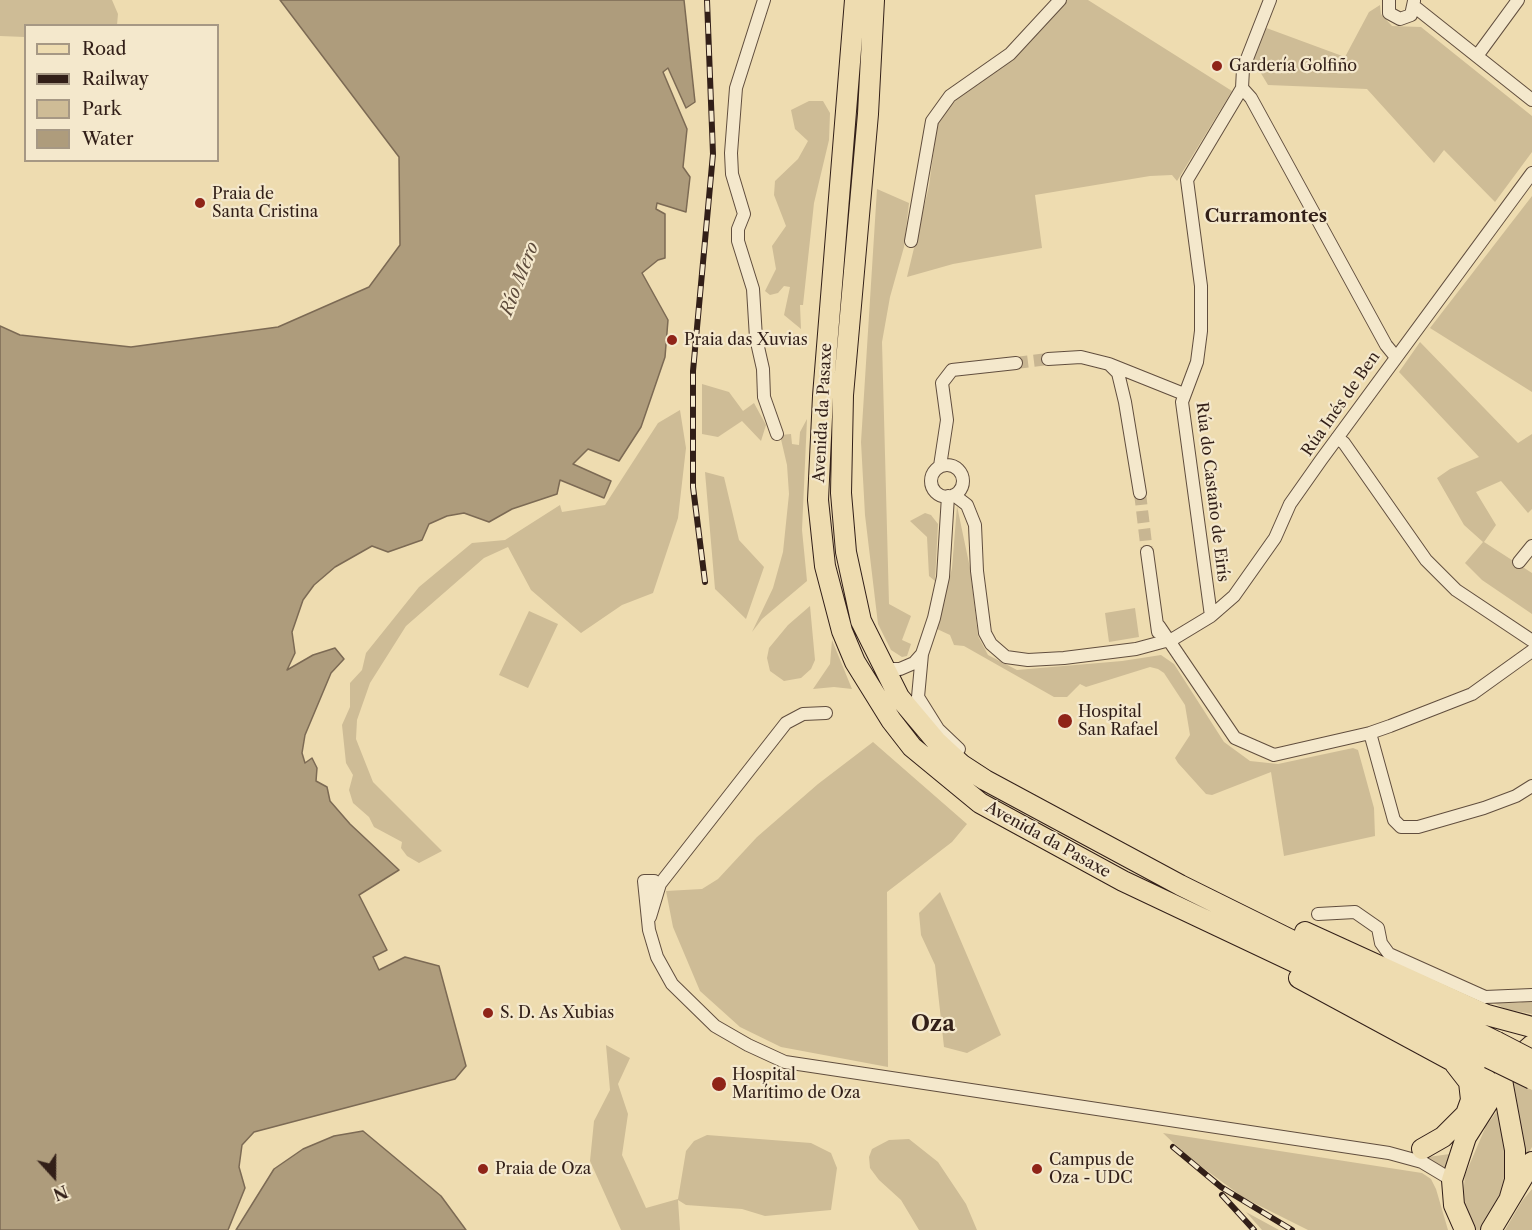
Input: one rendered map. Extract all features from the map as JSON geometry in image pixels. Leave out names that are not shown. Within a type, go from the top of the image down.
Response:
[{"type":"main road","name":"Avenida da Pasaxe","points":[[855,0],[823,396],[818,501],[821,544],[832,600],[855,662],[891,720],[912,747],[980,803],[1123,881],[1379,1002],[1493,1050],[1532,1060]]},
{"type":"main road","name":"Avenida da Pasaxe","points":[[874,0],[868,114],[843,395],[841,493],[846,552],[855,600],[861,621],[899,697],[936,741],[962,765],[985,780],[1493,1050],[1532,1079]]},
{"type":"main road","points":[[1123,881],[1271,964],[1486,1079],[1490,1087],[1488,1102]]},
{"type":"main road","points":[[1180,885],[1215,891],[1487,1015],[1530,1025]]},
{"type":"main road","points":[[1465,1230],[1454,1204],[1452,1180],[1466,1137],[1515,1060],[1532,1045]]},
{"type":"main road","points":[[1422,1149],[1455,1126],[1466,1114],[1471,1100],[1469,1082],[1449,1058]]},
{"type":"main road","points":[[1502,1080],[1515,1150],[1515,1180],[1510,1197]]},
{"type":"main road","points":[[1494,1224],[1532,1162]]},
{"type":"main road","points":[[1510,1197],[1532,1178]]},
{"type":"street","points":[[764,0],[736,88],[730,153],[732,174],[744,214],[738,229],[738,242],[753,289],[754,327],[763,369],[764,397],[777,434]]},
{"type":"street","points":[[910,241],[932,121],[950,96],[1010,54],[1060,0]]},
{"type":"street","name":"Rúa do Castaño de Eirís","points":[[1211,616],[1182,402],[1197,362],[1201,331],[1201,286],[1187,180],[1242,88],[1243,69],[1270,0]]},
{"type":"street","points":[[1389,0],[1388,9],[1395,18],[1408,18],[1414,4],[1532,100]]},
{"type":"street","points":[[1477,56],[1518,0]]},
{"type":"street","points":[[1242,88],[1251,98],[1386,345],[1395,356]]},
{"type":"street","name":"Rúa Inés de Ben","points":[[1162,643],[1211,616],[1234,596],[1275,538],[1290,504],[1395,356],[1532,173]]},
{"type":"street","points":[[1048,359],[1081,357],[1109,364],[1184,394]]},
{"type":"street","points":[[1016,363],[952,370],[942,383],[947,420],[940,466],[932,475],[931,484],[937,493],[951,495],[967,505],[975,525],[977,571],[985,633],[990,644],[1006,657],[1028,660],[1064,658],[1162,643]]},
{"type":"street","points":[[1109,364],[1118,373],[1125,402],[1140,493]]},
{"type":"street","points":[[1147,552],[1162,643],[1235,738],[1274,755],[1370,734],[1472,693],[1532,644],[1456,590],[1426,560],[1344,443],[1337,438]]},
{"type":"street","points":[[940,466],[949,465],[960,472],[961,488],[951,495]]},
{"type":"street","points":[[951,495],[940,596],[922,654],[918,697],[938,729],[985,780]]},
{"type":"street","points":[[1519,562],[1532,546]]},
{"type":"street","points":[[884,669],[900,669],[914,663],[922,654]]},
{"type":"street","points":[[649,930],[657,891],[786,723],[803,714],[826,713]]},
{"type":"street","points":[[1370,734],[1394,820],[1401,827],[1418,827],[1484,808],[1516,796],[1532,786]]},
{"type":"street","points":[[657,891],[654,881],[644,881],[649,930],[662,968],[684,998],[715,1026],[784,1062],[1389,1153],[1422,1162],[1452,1180]]},
{"type":"street","points":[[1318,914],[1355,912],[1378,928],[1381,943],[1389,954],[1479,995],[1499,998],[1532,995]]},
{"type":"street","points":[[1389,1153],[1422,1149],[1466,1137]]},
{"type":"green space","points":[[0,0],[112,0],[118,14],[117,24],[24,24],[24,37],[0,36]]},
{"type":"green space","points":[[1067,0],[1088,0],[1232,91],[1177,181],[1172,175],[1150,176],[1035,195],[1042,248],[953,264],[907,277],[929,186],[938,119],[961,95],[1045,25]]},
{"type":"green space","points":[[1380,5],[1381,14],[1392,26],[1421,27],[1532,116],[1532,152],[1495,202],[1444,150],[1434,163],[1367,89],[1268,85],[1250,55],[1261,26],[1345,57],[1369,12]]},
{"type":"green space","points":[[809,101],[823,101],[830,113],[829,140],[814,203],[803,305],[800,305],[801,329],[784,315],[790,287],[784,286],[778,293],[770,295],[765,291],[776,269],[772,246],[786,226],[774,195],[775,181],[798,159],[808,141],[795,129],[791,110]]},
{"type":"green space","points":[[877,189],[909,203],[904,247],[890,297],[882,342],[889,604],[911,616],[902,640],[911,644],[907,656],[902,657],[891,650],[878,624],[865,515],[861,442]]},
{"type":"green space","points":[[1532,196],[1532,392],[1430,328]]},
{"type":"green space","points":[[1420,342],[1518,443],[1532,434],[1532,509],[1528,513],[1501,481],[1476,492],[1496,525],[1484,542],[1532,573],[1532,614],[1482,580],[1465,563],[1483,542],[1464,525],[1437,478],[1450,469],[1479,457],[1399,372]]},
{"type":"green space","points":[[702,384],[729,392],[743,411],[754,403],[766,425],[761,441],[742,421],[718,437],[702,434]]},
{"type":"green space","points":[[680,410],[686,448],[678,518],[653,593],[622,605],[581,633],[531,590],[508,547],[484,558],[406,626],[370,683],[357,720],[356,739],[373,782],[442,851],[419,863],[407,856],[401,848],[402,842],[374,827],[369,817],[353,803],[349,790],[353,775],[346,763],[342,725],[350,707],[350,683],[362,670],[366,653],[419,587],[472,543],[505,540],[560,505],[562,512],[605,505],[658,423]]},
{"type":"green space","points":[[807,419],[802,530],[807,581],[762,619],[752,632],[773,588],[783,552],[789,494],[787,465],[780,435],[791,434],[792,444],[799,445],[800,432]]},
{"type":"green space","points":[[705,472],[724,477],[739,540],[764,567],[746,619],[715,589]]},
{"type":"green space","points":[[957,506],[970,568],[978,636],[988,655],[1017,670],[1122,661],[1161,655],[1174,664],[1224,742],[1250,761],[1278,764],[1353,748],[1358,750],[1374,808],[1375,836],[1284,856],[1271,772],[1212,795],[1206,794],[1175,758],[1190,735],[1185,705],[1164,673],[1158,669],[1150,667],[1086,687],[1080,684],[1067,697],[1054,697],[964,646],[954,645],[950,635],[937,629],[952,568]]},
{"type":"green space","points":[[925,513],[931,515],[938,524],[935,581],[929,576],[927,537],[910,521]]},
{"type":"green space","points":[[810,606],[815,660],[811,669],[801,678],[784,681],[770,671],[767,658],[769,648],[788,625]]},
{"type":"green space","points":[[1135,608],[1139,637],[1109,642],[1105,613]]},
{"type":"green space","points":[[529,611],[558,624],[528,688],[499,675]]},
{"type":"green space","points":[[832,640],[852,689],[834,687],[813,689],[830,664]]},
{"type":"green space","points":[[873,742],[967,824],[952,842],[887,892],[888,1067],[781,1047],[740,1027],[700,991],[673,927],[666,891],[702,889],[718,879],[757,837],[818,784]]},
{"type":"green space","points":[[940,892],[1001,1035],[967,1053],[944,1047],[935,965],[921,935],[919,913]]},
{"type":"green space","points":[[1532,999],[1532,1014],[1506,1009],[1491,1002],[1519,1003]]},
{"type":"green space","points":[[606,1045],[630,1058],[618,1084],[628,1114],[622,1155],[646,1208],[678,1199],[686,1151],[694,1141],[707,1135],[811,1143],[831,1153],[837,1168],[831,1210],[765,1216],[742,1209],[686,1205],[678,1200],[680,1230],[621,1230],[590,1161],[594,1121],[610,1090]]},
{"type":"green space","points":[[1515,1081],[1532,1090],[1532,1147],[1521,1165],[1511,1088]]},
{"type":"green space","points":[[1500,1107],[1510,1161],[1501,1200],[1483,1230],[1476,1230],[1467,1217],[1463,1196],[1465,1175],[1486,1126]]},
{"type":"green space","points":[[1163,1133],[1422,1173],[1431,1179],[1436,1189],[1448,1230],[1308,1230],[1244,1198],[1187,1156]]},
{"type":"green space","points":[[909,1139],[938,1162],[966,1204],[977,1230],[919,1230],[901,1200],[879,1180],[870,1168],[869,1157],[872,1149],[889,1140]]},
{"type":"green space","points":[[1450,1154],[1446,1170],[1428,1160],[1428,1157]]},
{"type":"green space","points":[[1532,1189],[1532,1230],[1505,1230],[1522,1201]]},
{"type":"green space","points":[[1246,1212],[1279,1230],[1262,1230]]},
{"type":"water","name":"Río Mero","points":[[280,0],[684,0],[695,102],[686,108],[668,68],[663,72],[687,129],[683,167],[690,177],[686,212],[657,203],[656,209],[665,214],[665,258],[658,260],[642,273],[668,320],[665,357],[641,427],[619,461],[588,449],[573,464],[611,481],[604,498],[560,480],[557,494],[512,509],[489,522],[464,513],[447,516],[429,524],[422,540],[388,552],[372,546],[335,567],[314,585],[303,600],[292,632],[295,653],[287,670],[313,655],[335,648],[344,659],[331,673],[305,735],[302,753],[305,763],[312,758],[317,768],[316,781],[327,787],[330,801],[350,824],[399,870],[359,895],[387,950],[373,957],[379,970],[405,957],[439,966],[466,1066],[455,1079],[254,1132],[242,1145],[239,1167],[245,1188],[228,1230],[0,1230],[0,326],[20,335],[131,347],[278,327],[369,287],[400,245],[399,157]]},
{"type":"water","points":[[363,1131],[441,1196],[466,1230],[236,1230],[274,1169],[303,1149],[334,1136]]},
{"type":"tunnel","points":[[1016,363],[1048,359]]},
{"type":"tunnel","points":[[1140,493],[1147,552]]},
{"type":"railway","points":[[705,582],[693,487],[693,371],[713,154],[707,0]]},
{"type":"railway","points":[[1173,1147],[1221,1187],[1292,1230]]},
{"type":"railway","points":[[1222,1195],[1254,1230]]},
{"type":"place","name":"Gardería Golfiño","points":[[1217,66]]},
{"type":"place","name":"Praia de Santa Cristina","points":[[200,203]]},
{"type":"place","name":"Praia das Xuvias","points":[[672,340]]},
{"type":"place","name":"Hospital San Rafael","points":[[1065,721]]},
{"type":"place","name":"S. D. As Xubias","points":[[488,1013]]},
{"type":"place","name":"Hospital Marítimo de Oza","points":[[719,1084]]},
{"type":"place","name":"Praia de Oza","points":[[483,1169]]},
{"type":"place","name":"Campus de Oza - UDC","points":[[1037,1169]]},
{"type":"district","name":"Curramontes","points":[[1266,217]]},
{"type":"district","name":"Oza","points":[[933,1025]]}]
